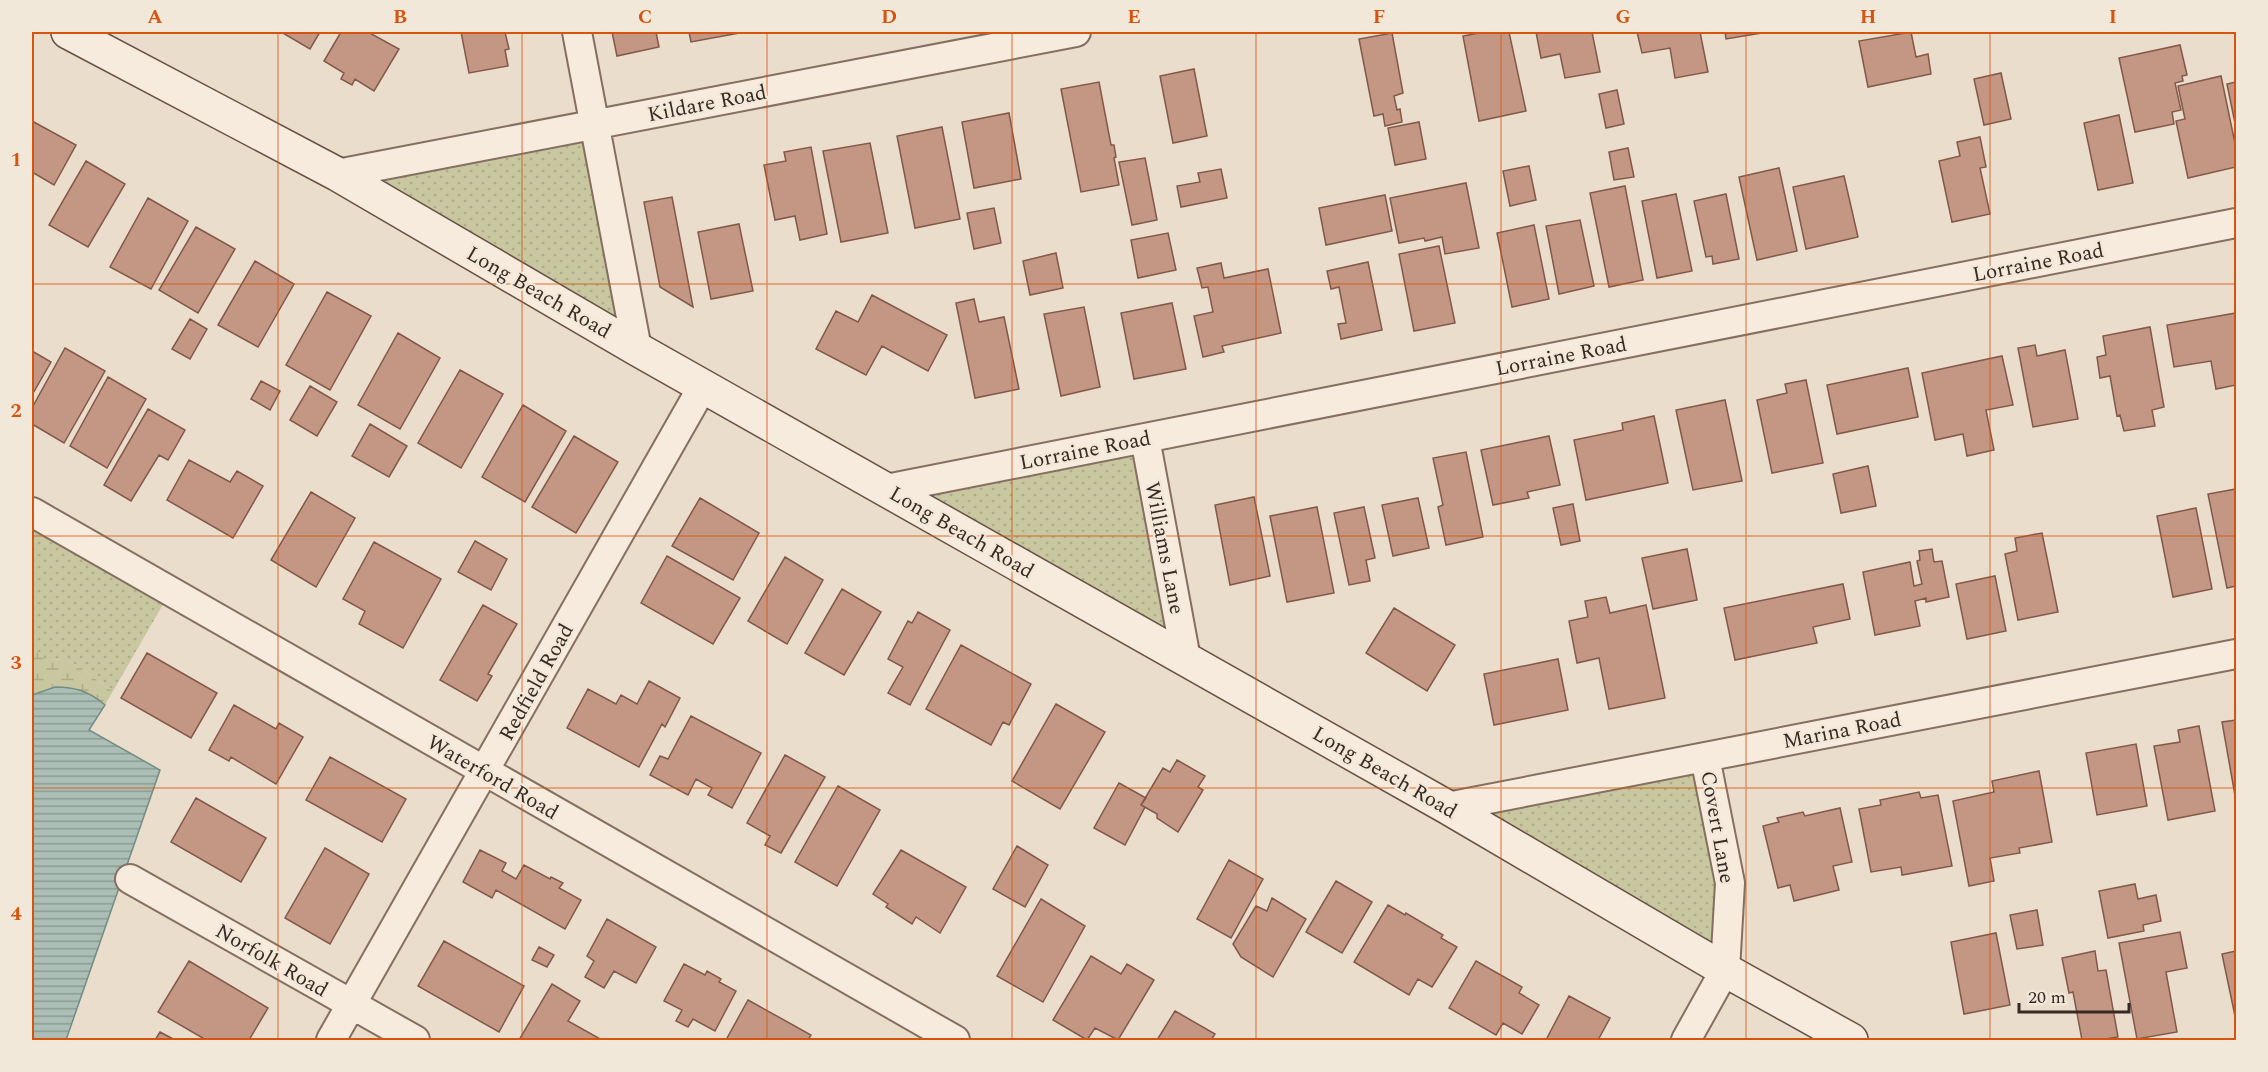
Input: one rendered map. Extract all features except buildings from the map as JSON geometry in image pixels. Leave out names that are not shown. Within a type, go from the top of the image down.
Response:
[{"type":"main road","name":"Long Beach Road","points":[[68,32],[337,174],[637,349],[1447,807],[1851,1041]]},
{"type":"street","points":[[577,32],[637,349]]},
{"type":"street","name":"Kildare Road","points":[[337,174],[1076,32]]},
{"type":"street","name":"Lorraine Road","points":[[886,489],[2236,223]]},
{"type":"street","name":"Redfield Road","points":[[331,1041],[703,386]]},
{"type":"street","name":"Williams Lane","points":[[1145,438],[1186,659]]},
{"type":"street","name":"Waterford Road","points":[[32,512],[955,1041]]},
{"type":"street","name":"Marina Road","points":[[1447,807],[2236,654]]},
{"type":"street","name":"Covert Lane","points":[[1705,757],[1730,883],[1725,970]]},
{"type":"street","name":"Norfolk Road","points":[[130,879],[414,1041]]},
{"type":"street","points":[[1686,1041],[1725,970]]},
{"type":"green space","points":[[587,135],[620,330],[361,180]]},
{"type":"green space","points":[[1138,452],[1171,636],[913,494]]},
{"type":"green space","points":[[32,515],[169,594],[113,691],[67,659],[45,660],[32,648]]},
{"type":"green space","points":[[32,648],[46,660],[67,659],[113,691],[105,705],[95,696],[55,687],[32,695]]},
{"type":"green space","points":[[1694,769],[1717,886],[1714,947],[1486,813]]},
{"type":"shaded area","points":[[55,687],[82,691],[99,700],[105,705],[89,730],[160,770],[66,1040],[32,1040],[32,695]]}]
